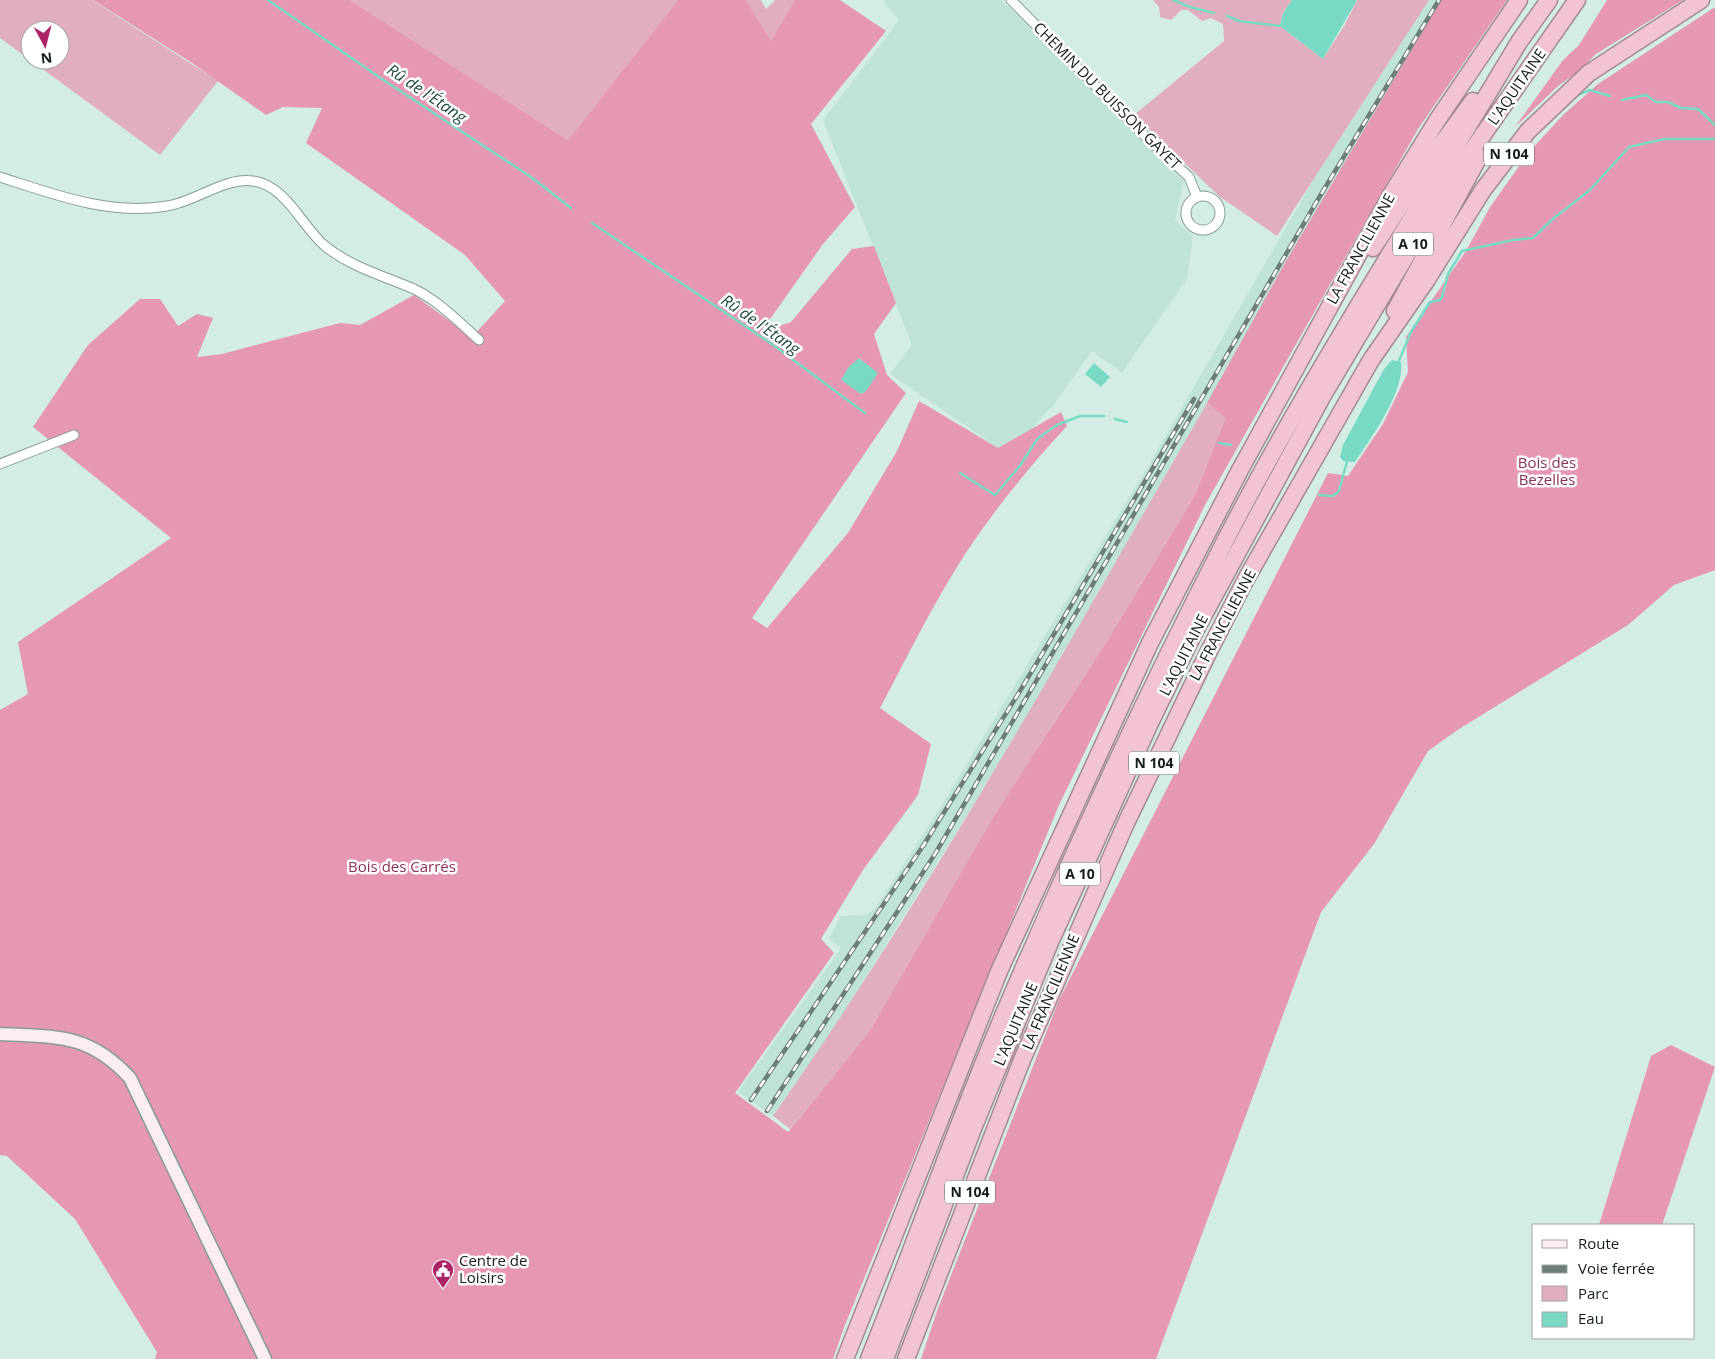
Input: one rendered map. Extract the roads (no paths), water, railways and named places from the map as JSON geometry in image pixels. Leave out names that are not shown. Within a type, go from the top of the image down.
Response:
[{"type":"highway","name":"LA FRANCILIENNE","points":[[858,1331],[993,987],[1088,772],[1154,634],[1345,275],[1410,163],[1520,0]]},
{"type":"highway","name":"L'AQUITAINE","points":[[869,1359],[997,1030],[1071,861],[1181,628],[1228,536],[1316,377],[1519,42],[1549,0]]},
{"type":"highway","name":"L'AQUITAINE","points":[[885,1359],[978,1117],[1051,940],[1150,723],[1191,639],[1254,520],[1368,318],[1457,172],[1576,0]]},
{"type":"highway","name":"LA FRANCILIENNE","points":[[906,1359],[1022,1060],[1126,823],[1246,579],[1371,360],[1426,281],[1483,190],[1528,131],[1589,73],[1701,0]]},
{"type":"highway","points":[[1304,355],[1432,157],[1519,42]]},
{"type":"highway","points":[[1371,360],[1407,288],[1512,95]]},
{"type":"highway","points":[[845,1359],[858,1331]]},
{"type":"highway","points":[[850,1359],[858,1331]]},
{"type":"main road","points":[[0,1034],[48,1037],[88,1044],[116,1062],[130,1078],[265,1359]]},
{"type":"street","name":"CHEMIN DU BUISSON GAYET","points":[[1011,0],[1145,136],[1189,177],[1197,197]]},
{"type":"street","points":[[0,177],[94,205],[141,208],[176,204],[239,181],[264,184],[281,197],[327,247],[356,265],[415,290],[435,301],[479,340]]},
{"type":"street","points":[[0,464],[74,435]]},
{"type":"water","points":[[1292,0],[1357,0],[1323,59],[1280,26],[1283,13]]},
{"type":"water","points":[[859,358],[878,373],[866,391],[861,394],[841,380],[848,368]]},
{"type":"water","points":[[1392,360],[1401,362],[1401,374],[1386,414],[1355,462],[1343,461],[1340,457],[1343,445],[1384,369]]},
{"type":"water","points":[[1094,363],[1110,377],[1101,387],[1085,374]]},
{"type":"waterway","name":"Rû de l'Étang","points":[[268,0],[379,77],[531,177],[571,208]]},
{"type":"waterway","points":[[1173,0],[1190,7],[1214,13]]},
{"type":"waterway","points":[[1227,16],[1239,21],[1280,26],[1282,24]]},
{"type":"waterway","points":[[1577,95],[1590,90],[1610,96]]},
{"type":"waterway","points":[[1622,100],[1646,95],[1656,102],[1668,102],[1681,108],[1698,109],[1715,125]]},
{"type":"waterway","points":[[1398,363],[1411,332],[1430,302],[1440,300],[1442,297],[1448,274],[1462,251],[1513,240],[1533,238],[1554,218],[1590,190],[1629,147],[1664,139],[1715,139]]},
{"type":"waterway","name":"Rû de l'Étang","points":[[592,223],[769,342],[865,413]]},
{"type":"waterway","name":"Rû de l'Étang","points":[[960,473],[995,495],[1019,467],[1038,438],[1057,425],[1080,416],[1104,416]]},
{"type":"waterway","name":"Rû de l'Étang","points":[[1115,419],[1127,422]]},
{"type":"waterway","points":[[1219,443],[1231,445]]},
{"type":"waterway","points":[[1319,495],[1333,496],[1339,491],[1347,461]]},
{"type":"railway","points":[[767,1111],[935,854],[1320,196],[1439,0]]},
{"type":"railway","points":[[751,1100],[923,846],[1020,691],[1194,399]]},
{"type":"place","name":"Centre de Loisirs","points":[[443,1289]]},
{"type":"park label","name":"Bois des Bezelles","points":[[1547,472]]},
{"type":"park label","name":"Bois des Carrés","points":[[402,867]]}]
